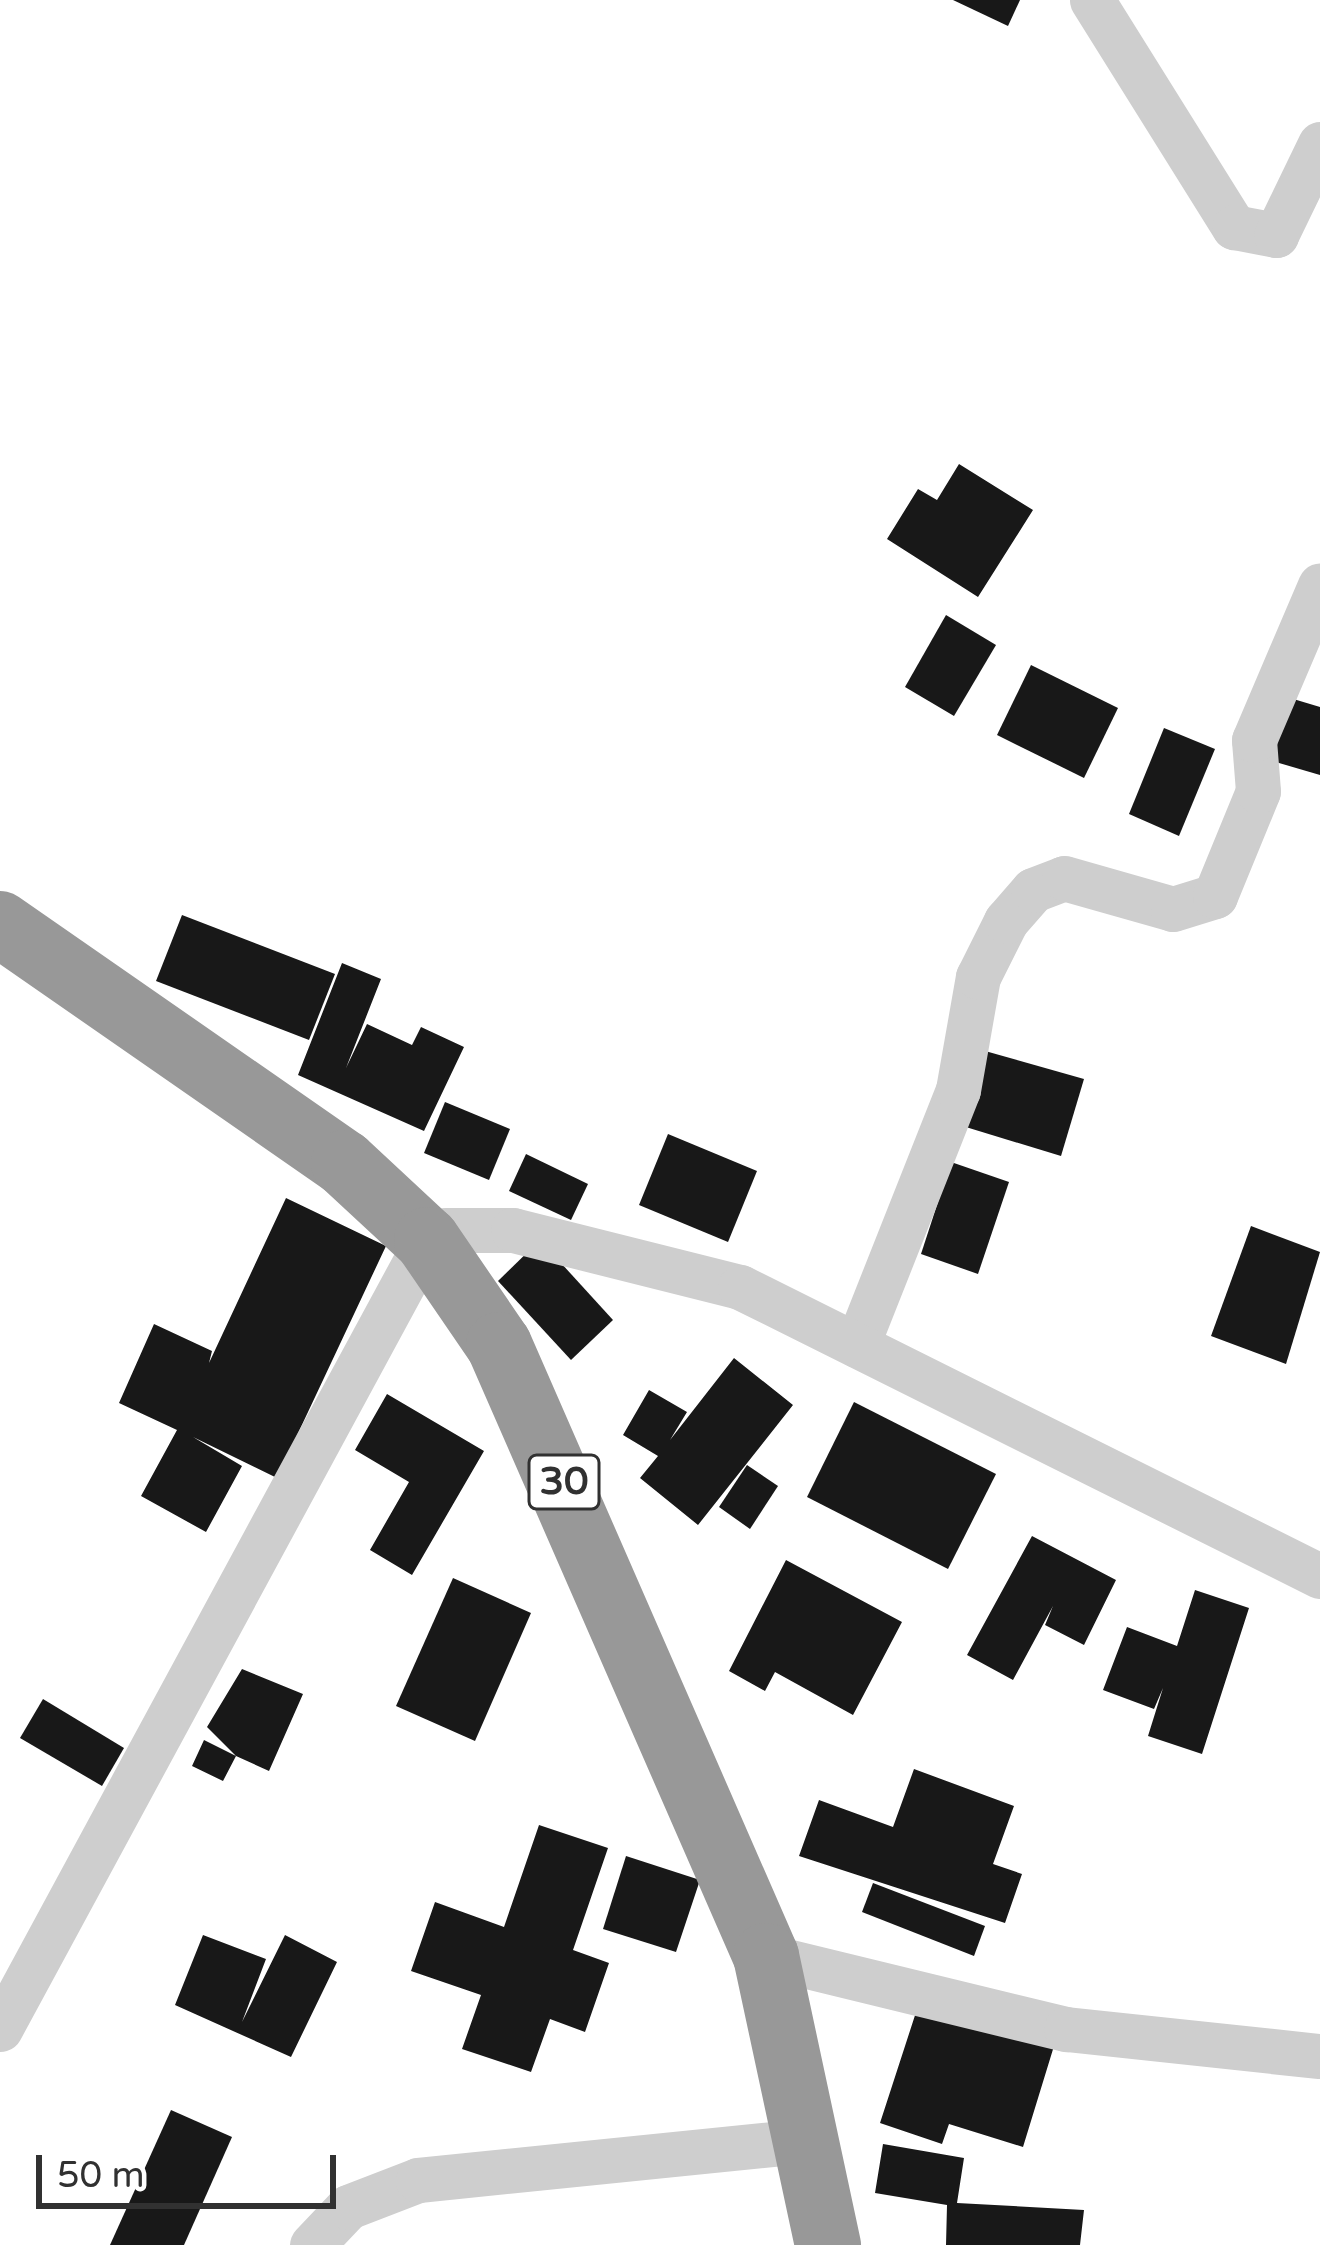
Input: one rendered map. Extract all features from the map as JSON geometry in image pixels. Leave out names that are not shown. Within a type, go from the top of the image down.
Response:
[{"type":"highway","name":"30","points":[[0,924],[344,1163],[427,1240],[524,1389],[766,1956],[828,2245]]},
{"type":"street","points":[[1092,0],[1234,226],[1276,235],[1320,143]]},
{"type":"street","points":[[857,1345],[958,1090],[978,977],[1006,921],[1033,890],[1064,878],[1173,909],[1216,896],[1258,790],[1253,740],[1320,585]]},
{"type":"street","points":[[0,2029],[427,1240],[491,1227],[676,1262],[857,1345],[1320,1576]]},
{"type":"street","points":[[766,1956],[1066,2029],[1320,2056]]},
{"type":"street","points":[[312,2245],[347,2207],[418,2180],[803,2141]]},
{"type":"building","points":[[953,0],[1020,0],[1008,26]]},
{"type":"building","points":[[959,464],[1033,510],[978,597],[887,539],[918,489],[937,500]]},
{"type":"building","points":[[946,615],[996,645],[954,716],[905,687]]},
{"type":"building","points":[[1031,665],[1118,708],[1084,778],[997,735]]},
{"type":"building","points":[[1280,695],[1320,707],[1320,775],[1262,758]]},
{"type":"building","points":[[1164,728],[1215,749],[1179,836],[1129,814]]},
{"type":"building","points":[[182,915],[335,974],[309,1040],[156,981]]},
{"type":"building","points":[[342,963],[381,979],[346,1068],[367,1024],[412,1045],[421,1027],[464,1047],[424,1131],[298,1075]]},
{"type":"building","points":[[978,1049],[1084,1079],[1061,1156],[956,1124]]},
{"type":"building","points":[[445,1102],[510,1129],[489,1180],[424,1153]]},
{"type":"building","points":[[668,1134],[757,1171],[728,1242],[639,1205]]},
{"type":"building","points":[[526,1154],[588,1184],[571,1220],[509,1191]]},
{"type":"building","points":[[951,1162],[1009,1182],[978,1274],[921,1254]]},
{"type":"building","points":[[286,1198],[386,1246],[277,1478],[193,1437],[242,1466],[206,1532],[141,1496],[177,1430],[119,1403],[154,1324],[212,1351],[209,1363]]},
{"type":"building","points":[[1251,1226],[1320,1252],[1286,1364],[1211,1336]]},
{"type":"building","points":[[540,1240],[613,1320],[571,1360],[498,1281]]},
{"type":"building","points":[[734,1358],[793,1405],[698,1525],[640,1478],[658,1456],[623,1435],[649,1390],[687,1412],[670,1440]]},
{"type":"building","points":[[387,1394],[484,1451],[412,1575],[370,1550],[409,1482],[355,1450]]},
{"type":"building","points":[[854,1402],[996,1474],[948,1569],[807,1497]]},
{"type":"building","points":[[747,1465],[778,1486],[750,1529],[719,1507]]},
{"type":"building","points":[[1032,1536],[1116,1580],[1084,1645],[1045,1625],[1053,1606],[1013,1680],[967,1655]]},
{"type":"building","points":[[786,1560],[902,1622],[853,1715],[775,1672],[765,1691],[729,1671]]},
{"type":"building","points":[[453,1578],[531,1613],[475,1741],[396,1706]]},
{"type":"building","points":[[1195,1590],[1249,1608],[1202,1754],[1148,1736],[1163,1688],[1154,1709],[1103,1690],[1127,1627],[1177,1646]]},
{"type":"building","points":[[242,1669],[303,1694],[269,1771],[236,1756],[207,1727]]},
{"type":"building","points":[[43,1699],[124,1748],[102,1786],[20,1738]]},
{"type":"building","points":[[204,1740],[236,1756],[223,1781],[192,1766]]},
{"type":"building","points":[[914,1769],[1014,1806],[993,1864],[1022,1874],[1005,1923],[799,1856],[819,1800],[893,1827]]},
{"type":"building","points":[[539,1825],[608,1848],[573,1950],[609,1963],[585,2032],[550,2019],[531,2072],[462,2049],[481,1995],[411,1971],[435,1902],[504,1927]]},
{"type":"building","points":[[626,1856],[700,1880],[676,1952],[603,1929]]},
{"type":"building","points":[[873,1883],[985,1926],[974,1956],[862,1912]]},
{"type":"building","points":[[203,1935],[266,1959],[242,2022],[285,1935],[337,1962],[291,2057],[175,2005]]},
{"type":"building","points":[[919,2003],[1054,2046],[1023,2147],[949,2124],[942,2144],[880,2123]]},
{"type":"building","points":[[171,2110],[232,2137],[184,2245],[110,2245]]},
{"type":"building","points":[[883,2144],[964,2158],[957,2203],[1084,2210],[1080,2245],[946,2245],[947,2205],[875,2193]]}]
